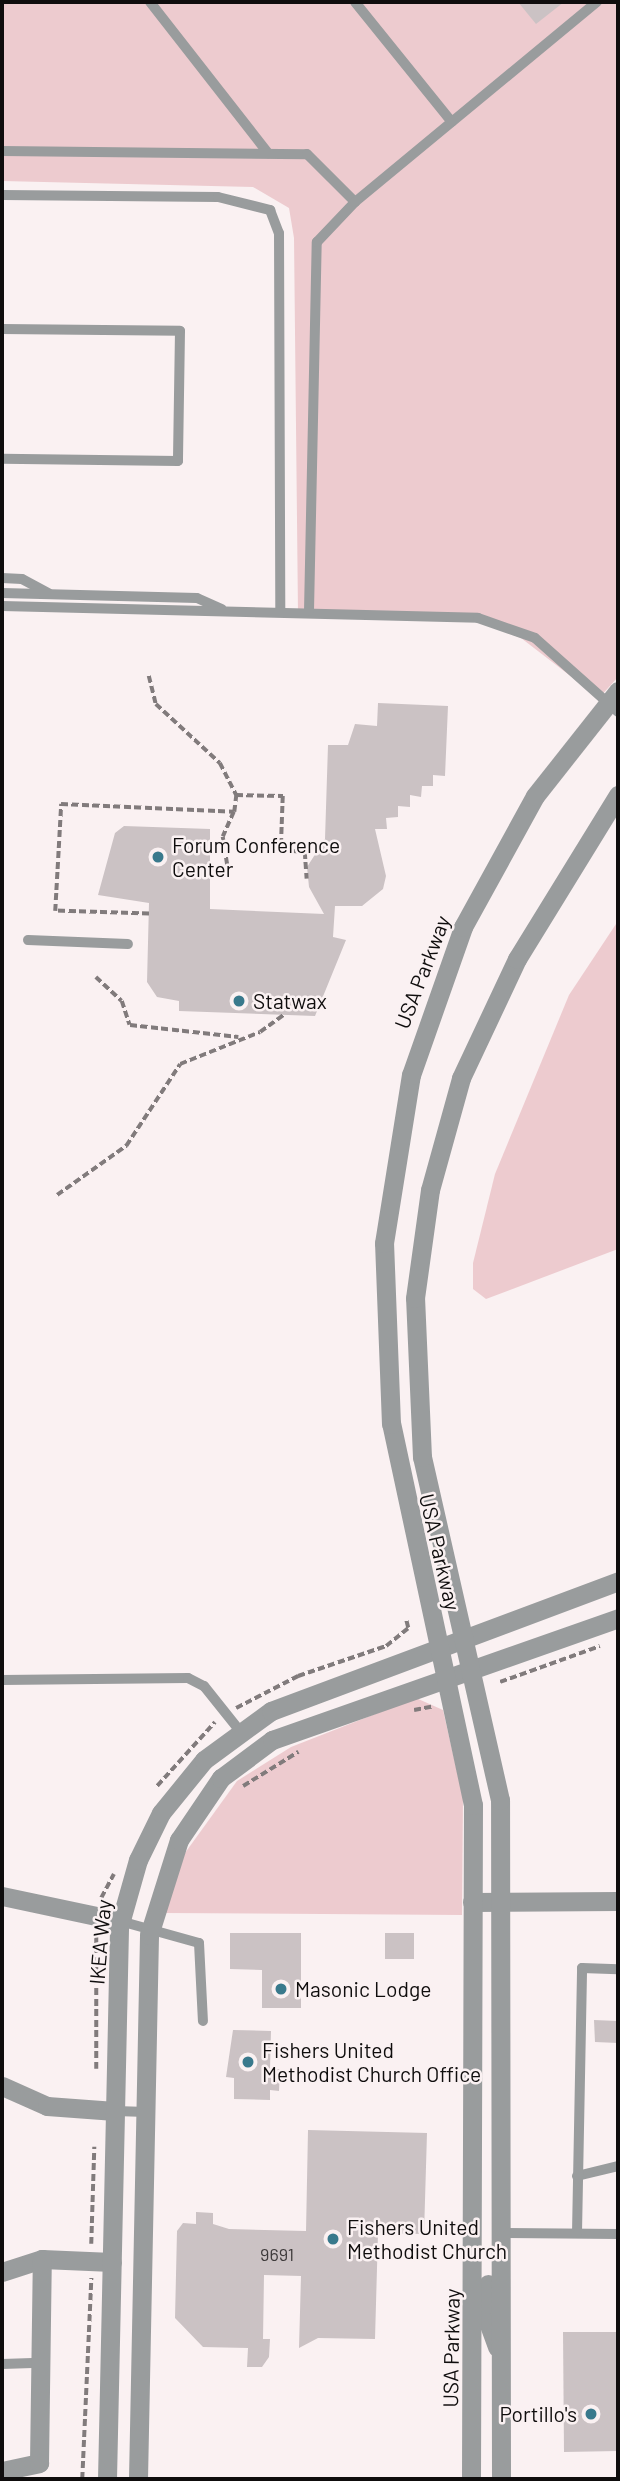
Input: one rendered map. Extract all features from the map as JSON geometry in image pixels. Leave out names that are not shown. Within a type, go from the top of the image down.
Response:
[{"type":"street","name":"USA Parkway","points":[[471,2479],[471,1786],[401,1487],[385,1368],[383,1268],[397,1140],[421,1039],[463,927],[518,823],[615,702]]},
{"type":"street","name":"USA Parkway","points":[[502,2479],[499,2233],[500,1800],[473,1667],[441,1550],[417,1412],[415,1298],[430,1190],[461,1078],[490,1012],[618,795]]},
{"type":"street","name":"IKEA Way","points":[[107,2479],[120,1921],[138,1860],[161,1813],[204,1760],[240,1731],[290,1702],[618,1581]]},
{"type":"street","points":[[138,2479],[149,1931],[179,1840],[229,1772],[292,1731],[618,1618]]},
{"type":"street","points":[[2,1896],[120,1921]]},
{"type":"street","points":[[472,1902],[618,1901]]},
{"type":"street","points":[[2,2087],[47,2106],[115,2111]]},
{"type":"street","points":[[471,2100],[485,2210],[499,2233]]},
{"type":"street","points":[[473,2251],[486,2260],[488,2322],[502,2361]]},
{"type":"street","points":[[2,2272],[42,2259],[112,2262]]},
{"type":"street","points":[[2,2472],[39,2463],[42,2259]]},
{"type":"lane","points":[[150,2],[268,153]]},
{"type":"lane","points":[[355,2],[452,122]]},
{"type":"lane","points":[[309,611],[317,242],[355,202],[597,2]]},
{"type":"lane","points":[[2,151],[307,154],[355,202]]},
{"type":"lane","points":[[2,195],[218,197],[270,210],[279,233],[280,610]]},
{"type":"lane","points":[[2,329],[180,331],[178,461],[2,459]]},
{"type":"lane","points":[[2,578],[22,579],[51,594]]},
{"type":"lane","points":[[2,593],[197,598],[222,609]]},
{"type":"lane","points":[[24,607],[25,593]]},
{"type":"lane","points":[[2,606],[198,614],[222,609],[429,614],[510,626],[535,638],[615,702]]},
{"type":"lane","points":[[28,940],[128,944]]},
{"type":"lane","points":[[2,1680],[188,1678],[204,1686],[240,1731]]},
{"type":"lane","points":[[120,1921],[149,1931],[194,1940],[203,1950],[203,2021]]},
{"type":"lane","points":[[577,2233],[582,1968],[618,1969]]},
{"type":"lane","points":[[115,2111],[147,2112]]},
{"type":"lane","points":[[578,2176],[618,2165]]},
{"type":"lane","points":[[499,2233],[618,2234]]},
{"type":"lane","points":[[2,2364],[40,2363]]},
{"type":"path","points":[[149,676],[156,704],[220,763],[236,795],[234,812],[223,836],[228,869],[210,869]]},
{"type":"path","points":[[236,795],[283,796],[281,850],[305,852],[307,879]]},
{"type":"path","points":[[149,914],[55,911],[61,804],[234,812]]},
{"type":"path","points":[[96,977],[122,1001],[130,1026],[222,1031],[240,1038]]},
{"type":"path","points":[[57,1195],[126,1146],[180,1064],[240,1038],[283,1015]]},
{"type":"path","points":[[500,1682],[606,1643]]},
{"type":"path","points":[[96,2079],[97,1928]]},
{"type":"path","points":[[91,2249],[94,2141]]},
{"type":"path","points":[[82,2479],[91,2273]]},
{"type":"shaded area","points":[[2,2],[618,2],[618,677],[599,698],[521,638],[475,620],[298,614],[294,238],[289,208],[253,187],[2,181]]},
{"type":"shaded area","points":[[618,921],[618,1249],[486,1299],[473,1289],[473,1263],[495,1174],[569,995]]},
{"type":"shaded area","points":[[416,1698],[443,1710],[463,1798],[462,1915],[163,1913],[185,1853],[237,1781],[291,1747]]},
{"type":"building","points":[[518,2],[564,2],[536,24]]},
{"type":"building","name":"Forum Conference Center","points":[[378,703],[448,706],[445,776],[433,775],[433,786],[422,786],[421,797],[410,795],[410,807],[398,806],[398,817],[386,818],[387,829],[375,829],[386,876],[383,889],[362,906],[335,906],[333,937],[346,940],[315,1016],[179,1011],[179,1001],[157,997],[147,982],[149,903],[98,895],[115,833],[124,826],[210,829],[210,909],[324,914],[309,887],[307,867],[325,839],[328,745],[348,745],[355,724],[377,726]]},
{"type":"building","name":"Masonic Lodge","points":[[230,1933],[301,1933],[301,2008],[262,2008],[262,1970],[230,1969]]},
{"type":"building","points":[[385,1933],[414,1933],[414,1959],[385,1959]]},
{"type":"building","points":[[594,2020],[618,2021],[618,2043],[595,2042]]},
{"type":"building","name":"Fishers United Methodist Church Office","points":[[233,2030],[271,2031],[270,2069],[280,2069],[279,2091],[270,2090],[270,2100],[234,2099],[234,2078],[226,2077]]},
{"type":"building","name":"Fishers United Methodist Church","points":[[308,2130],[427,2133],[424,2234],[378,2233],[375,2339],[318,2338],[299,2348],[301,2276],[264,2275],[263,2339],[270,2339],[269,2357],[262,2367],[247,2367],[248,2348],[203,2347],[175,2318],[177,2231],[183,2223],[196,2224],[196,2212],[213,2213],[213,2224],[229,2229],[306,2231]]},
{"type":"building","name":"Portillo's","points":[[563,2332],[618,2332],[618,2451],[564,2452]]},
{"type":"place","name":"Forum Conference Center","points":[[158,857]]},
{"type":"place","name":"Statwax","points":[[239,1001]]},
{"type":"place","name":"Masonic Lodge","points":[[281,1989]]},
{"type":"place","name":"Fishers United Methodist Church Office","points":[[248,2062]]},
{"type":"place","name":"Fishers United Methodist Church","points":[[333,2239]]},
{"type":"place","name":"Portillo's","points":[[591,2414]]}]
